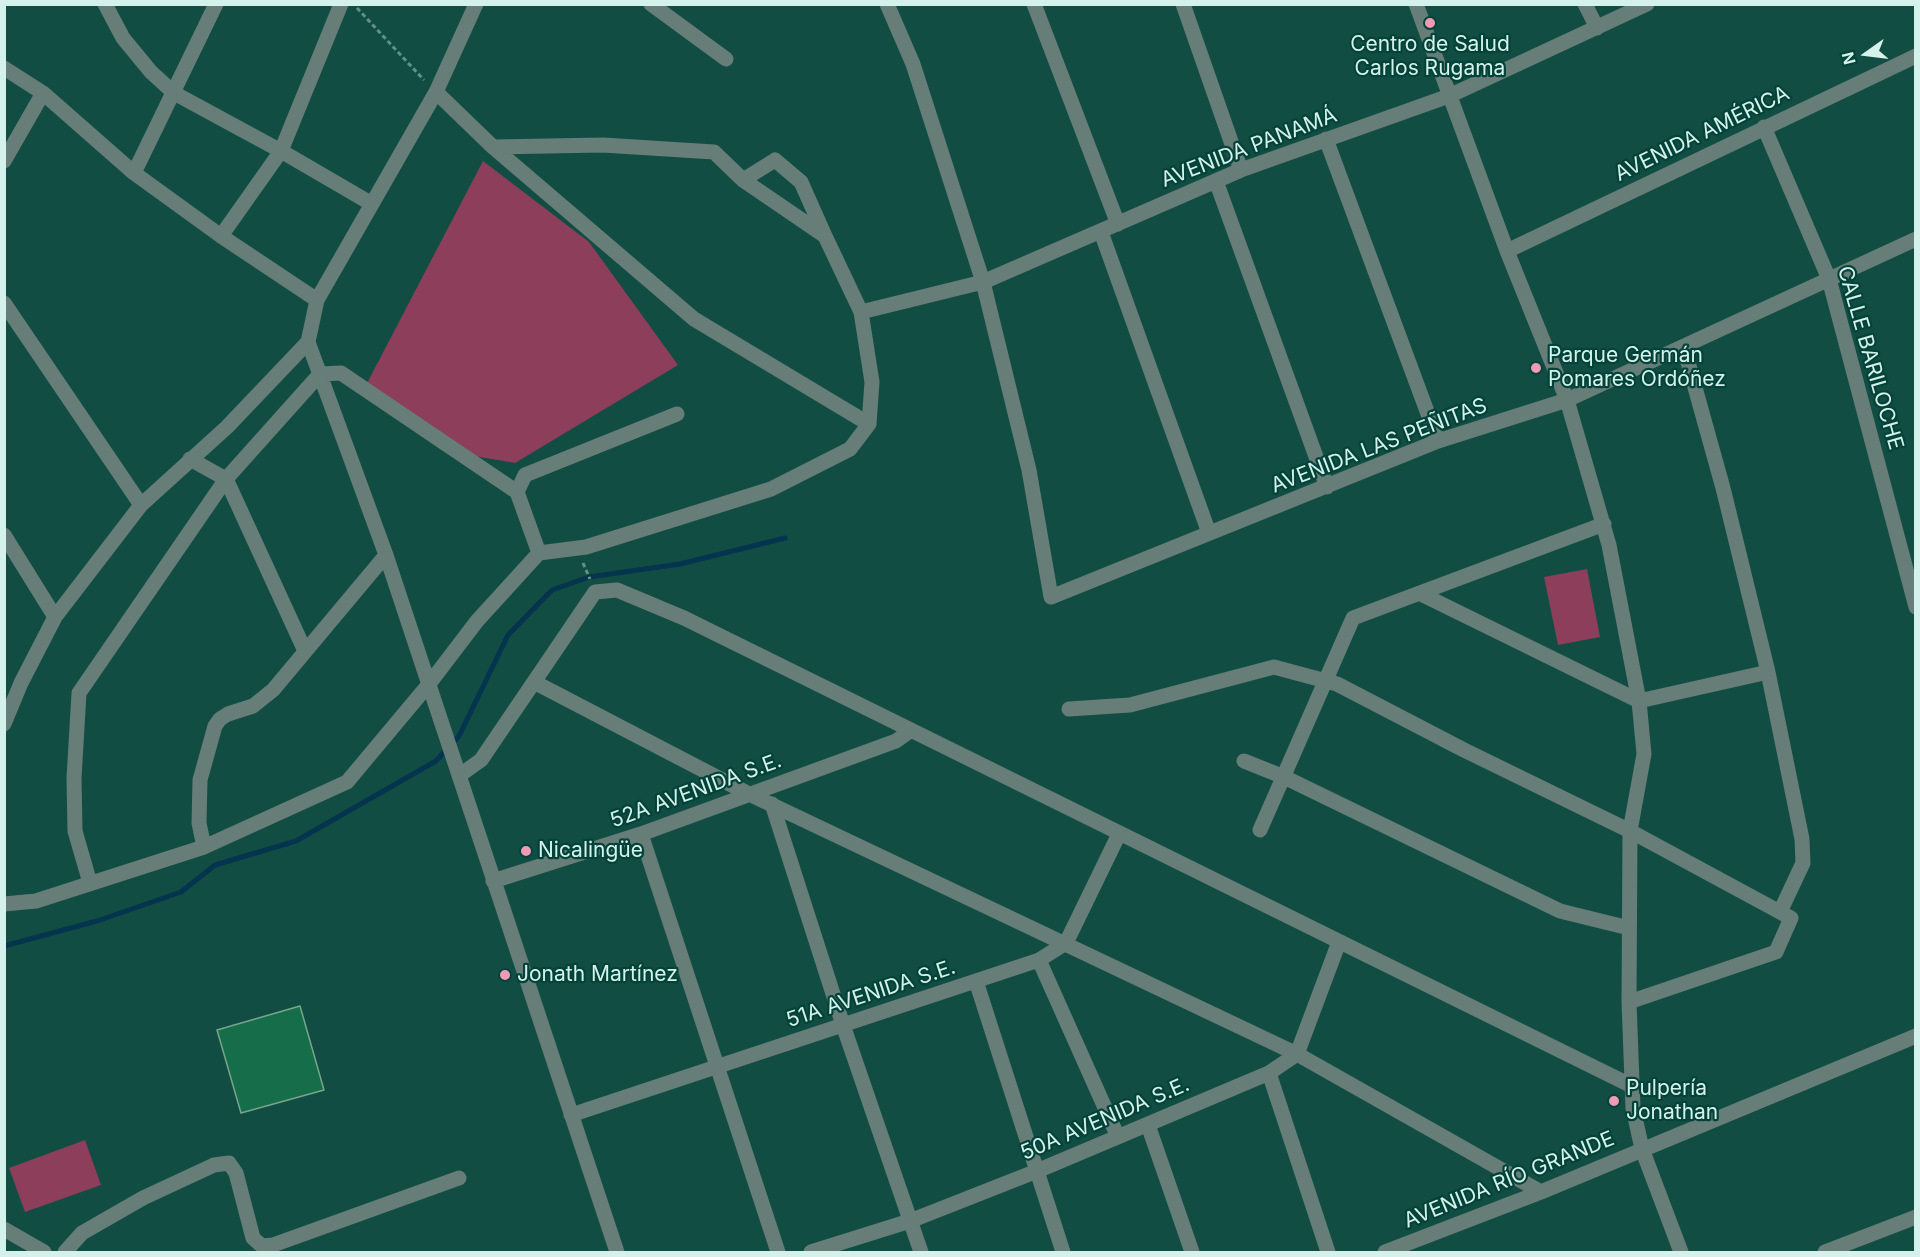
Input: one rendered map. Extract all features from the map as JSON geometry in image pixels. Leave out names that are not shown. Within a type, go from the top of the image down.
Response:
[{"type":"street","points":[[105,4],[123,38],[151,72],[174,93],[372,204]]},
{"type":"street","points":[[134,173],[216,4]]},
{"type":"street","points":[[221,236],[281,151],[341,4]]},
{"type":"street","points":[[4,724],[21,683],[56,617],[141,505],[227,427],[308,342],[317,300],[436,92],[476,4]]},
{"type":"street","points":[[651,4],[726,59]]},
{"type":"street","points":[[887,4],[913,64],[983,282]]},
{"type":"street","points":[[1034,4],[1118,224]]},
{"type":"street","points":[[1183,4],[1241,170]]},
{"type":"street","points":[[1416,4],[1506,251],[1567,400],[1604,524],[1639,701],[1644,754],[1630,831],[1629,1002],[1633,1108],[1642,1149],[1681,1252]]},
{"type":"street","points":[[1586,4],[1597,28]]},
{"type":"street","name":"AVENIDA PANAMÁ","points":[[861,312],[983,282],[1241,170],[1449,96],[1647,4]]},
{"type":"street","name":"AVENIDA AMÉRICA","points":[[1506,251],[1916,56]]},
{"type":"street","points":[[4,68],[43,93],[134,173],[221,236],[317,300]]},
{"type":"street","points":[[436,92],[493,147],[694,319],[869,424]]},
{"type":"street","points":[[4,161],[43,93]]},
{"type":"street","name":"CALLE BARILOCHE","points":[[1764,127],[1829,279],[1916,607]]},
{"type":"street","points":[[1326,139],[1438,441]]},
{"type":"street","points":[[493,147],[603,145],[714,152],[743,180],[825,236]]},
{"type":"street","points":[[4,904],[36,901],[204,847],[347,782],[429,684],[477,621],[539,553],[586,547],[771,489],[850,449],[869,424],[872,382],[861,312],[801,182],[775,160],[743,180]]},
{"type":"street","points":[[1216,181],[1327,487]]},
{"type":"street","points":[[1101,232],[1209,534]]},
{"type":"street","name":"AVENIDA LAS PEÑITAS","points":[[983,282],[1029,470],[1051,597],[1438,441],[1567,400],[1916,239]]},
{"type":"street","points":[[4,303],[141,505]]},
{"type":"street","points":[[308,342],[386,555],[617,1252]]},
{"type":"street","points":[[1684,348],[1724,488],[1768,672],[1802,839],[1803,863],[1780,912]]},
{"type":"street","points":[[90,883],[75,831],[74,778],[79,693],[226,479],[320,374],[341,374],[517,492],[539,553]]},
{"type":"street","points":[[517,492],[525,475],[677,414]]},
{"type":"street","points":[[190,459],[226,479],[305,651]]},
{"type":"street","points":[[1260,830],[1353,618],[1604,524]]},
{"type":"street","points":[[4,535],[56,617]]},
{"type":"street","points":[[204,847],[199,823],[200,780],[215,726],[228,714],[253,706],[273,690],[386,555]]},
{"type":"street","points":[[460,775],[481,760],[595,592],[617,591],[684,618],[1632,1086]]},
{"type":"street","points":[[1419,593],[1639,701],[1768,672]]},
{"type":"street","points":[[1069,709],[1130,705],[1274,667],[1337,684],[1464,750],[1630,831],[1791,918],[1776,952],[1629,1002]]},
{"type":"street","points":[[534,682],[749,794],[1297,1054],[1541,1192]]},
{"type":"street","name":"52A AVENIDA S.E.","points":[[493,881],[641,834],[896,741],[910,731]]},
{"type":"street","points":[[1244,761],[1284,777],[1560,911],[1629,928]]},
{"type":"street","points":[[772,804],[843,1025],[921,1252]]},
{"type":"street","points":[[641,834],[778,1252]]},
{"type":"street","points":[[1066,943],[1119,834]]},
{"type":"street","points":[[1297,1054],[1339,942]]},
{"type":"street","name":"51A AVENIDA S.E.","points":[[571,1114],[1039,960],[1066,943]]},
{"type":"street","points":[[1039,960],[1118,1137]]},
{"type":"street","points":[[976,981],[1063,1252]]},
{"type":"street","name":"AVENIDA RÍO GRANDE","points":[[1385,1252],[1541,1192],[1916,1036]]},
{"type":"street","name":"50A AVENIDA S.E.","points":[[811,1252],[910,1221],[1037,1171],[1269,1073],[1297,1054]]},
{"type":"street","points":[[1269,1073],[1328,1252]]},
{"type":"street","points":[[1148,1125],[1192,1252]]},
{"type":"street","points":[[65,1252],[82,1233],[142,1198],[214,1165],[229,1163],[236,1173],[253,1238],[262,1246],[273,1245],[459,1178]]},
{"type":"street","points":[[1825,1252],[1916,1217]]},
{"type":"street","points":[[4,1229],[44,1252]]},
{"type":"path","points":[[354,4],[436,92]]},
{"type":"path","points":[[576,548],[595,592]]},
{"type":"shaded area","points":[[483,161],[589,242],[678,365],[515,463],[468,455],[365,387]]},
{"type":"shaded area","points":[[1587,569],[1600,637],[1558,645],[1544,577]]},
{"type":"shaded area","points":[[85,1140],[101,1185],[25,1212],[9,1168]]},
{"type":"building","points":[[300,1006],[324,1090],[241,1113],[217,1030]]},
{"type":"waterway","points":[[4,946],[97,921],[181,892],[215,865],[296,841],[436,761],[459,736],[508,635],[552,590],[589,577],[680,564],[785,538]]},
{"type":"place","name":"Centro de Salud Carlos Rugama","points":[[1430,23]]},
{"type":"place","name":"Parque Germán Pomares Ordóñez","points":[[1536,368]]},
{"type":"place","name":"Nicalingüe","points":[[526,851]]},
{"type":"place","name":"Jonath Martínez","points":[[505,975]]},
{"type":"place","name":"Pulpería Jonathan","points":[[1614,1101]]}]
